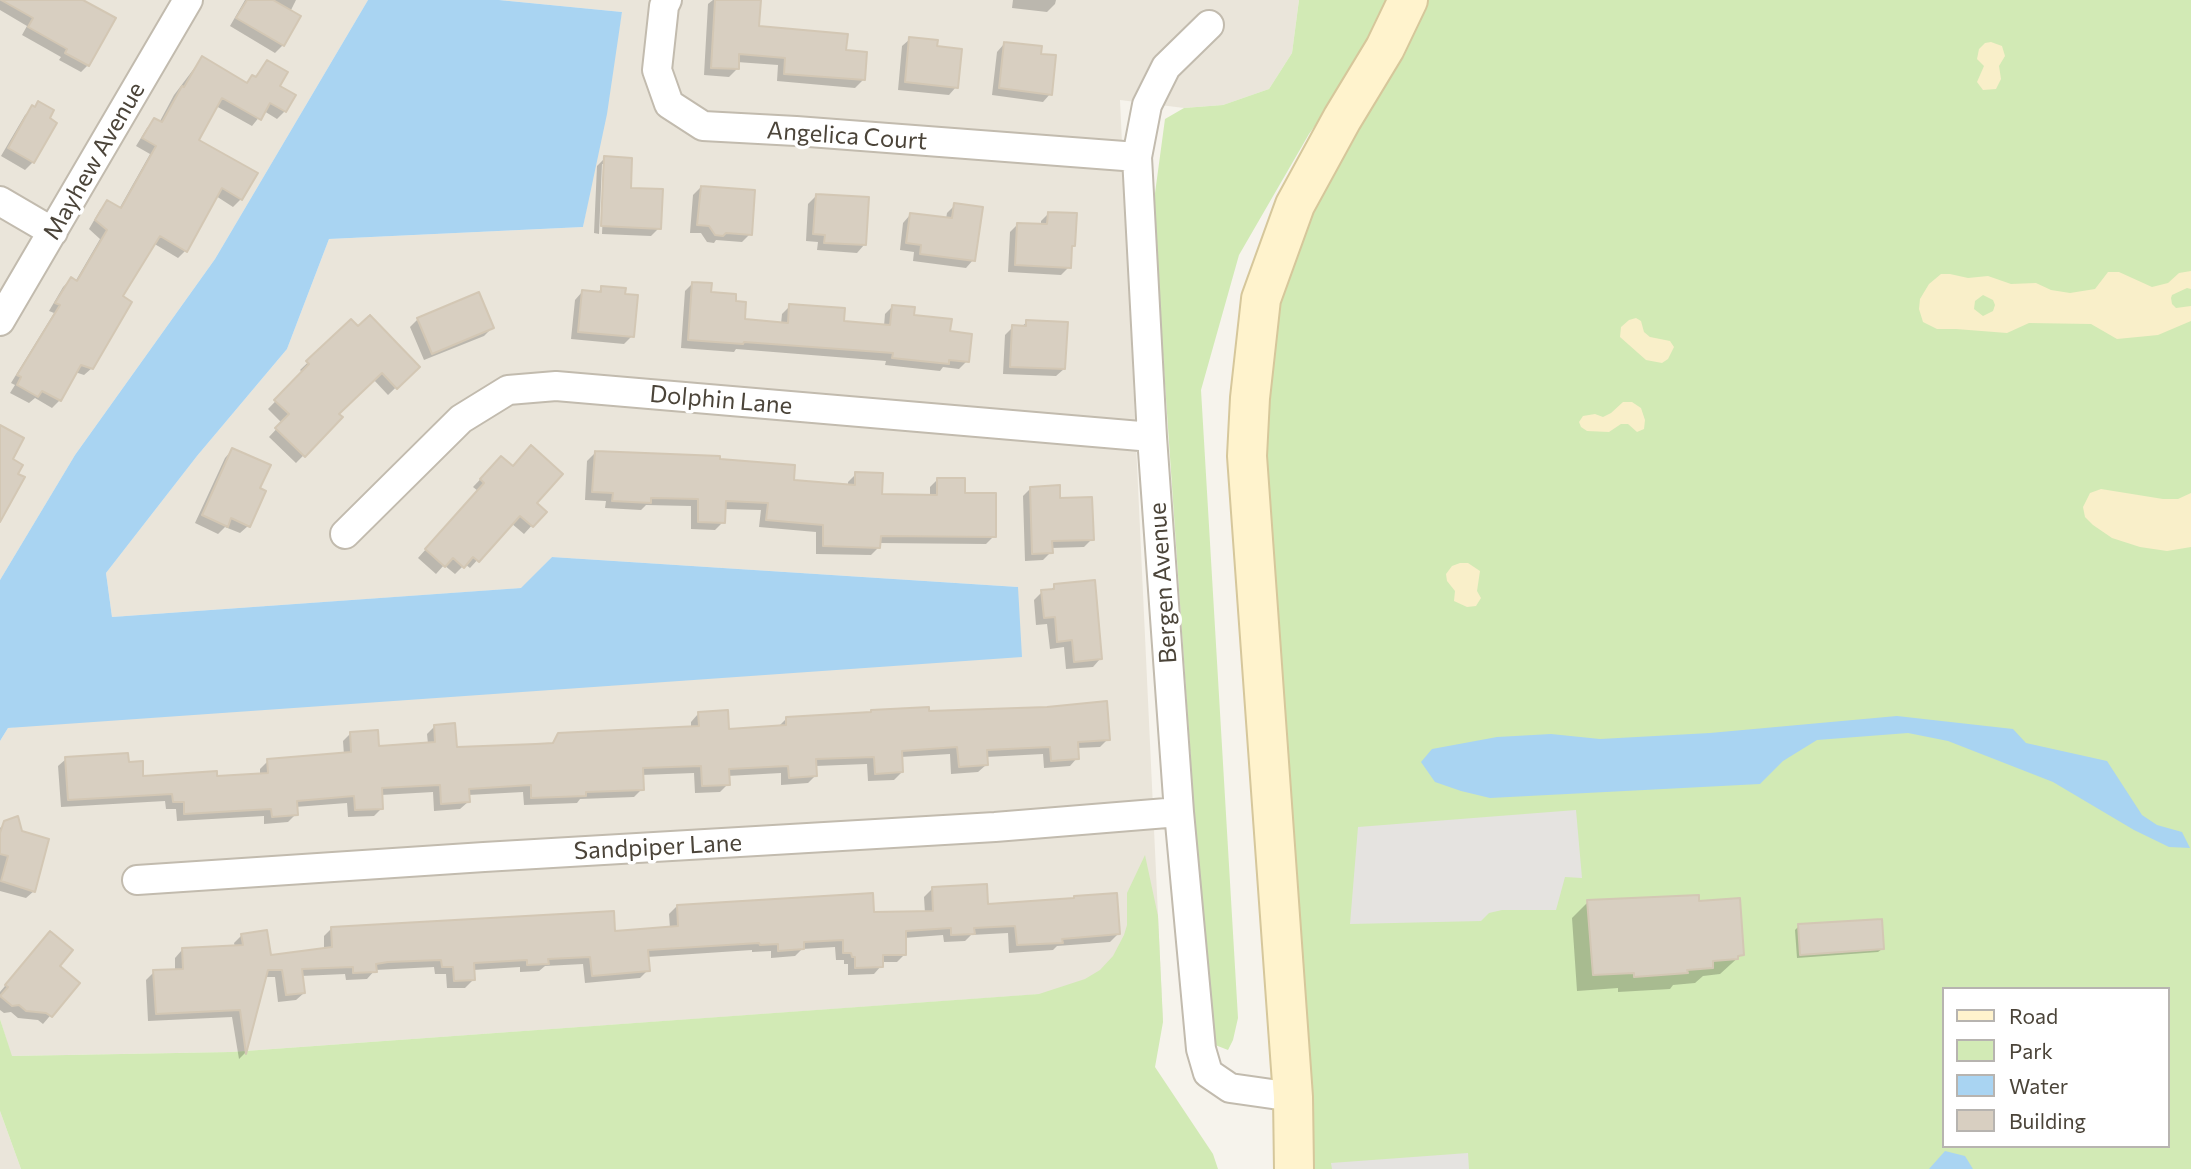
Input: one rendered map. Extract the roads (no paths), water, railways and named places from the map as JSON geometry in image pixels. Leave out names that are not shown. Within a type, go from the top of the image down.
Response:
[{"type":"main road","points":[[1294,1169],[1293,1097],[1247,456],[1250,398],[1261,299],[1295,205],[1385,48],[1408,0]]},
{"type":"street","name":"Mayhew Avenue","points":[[0,321],[188,0]]},
{"type":"street","name":"Angelica Court","points":[[667,0],[664,6],[657,70],[669,104],[703,126],[1137,157]]},
{"type":"street","name":"Bergen Avenue","points":[[1209,25],[1166,66],[1147,104],[1137,157],[1179,812],[1201,1049],[1208,1073],[1230,1088],[1293,1097]]},
{"type":"street","points":[[0,201],[53,232]]},
{"type":"street","name":"Dolphin Lane","points":[[345,534],[461,419],[508,390],[556,386],[1153,437]]},
{"type":"street","name":"Sandpiper Lane","points":[[137,880],[995,827],[1179,812]]},
{"type":"water","points":[[368,0],[499,0],[622,12],[607,114],[583,227],[329,239],[287,349],[197,456],[106,573],[112,617],[521,588],[552,557],[1018,587],[1022,657],[8,728],[0,741],[0,580],[75,455],[215,259]]},
{"type":"water","points":[[1897,716],[2013,729],[2026,743],[2107,761],[2142,815],[2157,825],[2182,832],[2190,848],[2169,847],[2134,830],[2053,782],[1948,741],[1908,733],[1817,740],[1783,761],[1760,784],[1490,798],[1435,782],[1421,762],[1432,749],[1497,737],[1551,734],[1600,739],[1710,733]]},
{"type":"water","points":[[1945,1151],[1965,1156],[1973,1169],[1929,1169]]}]
